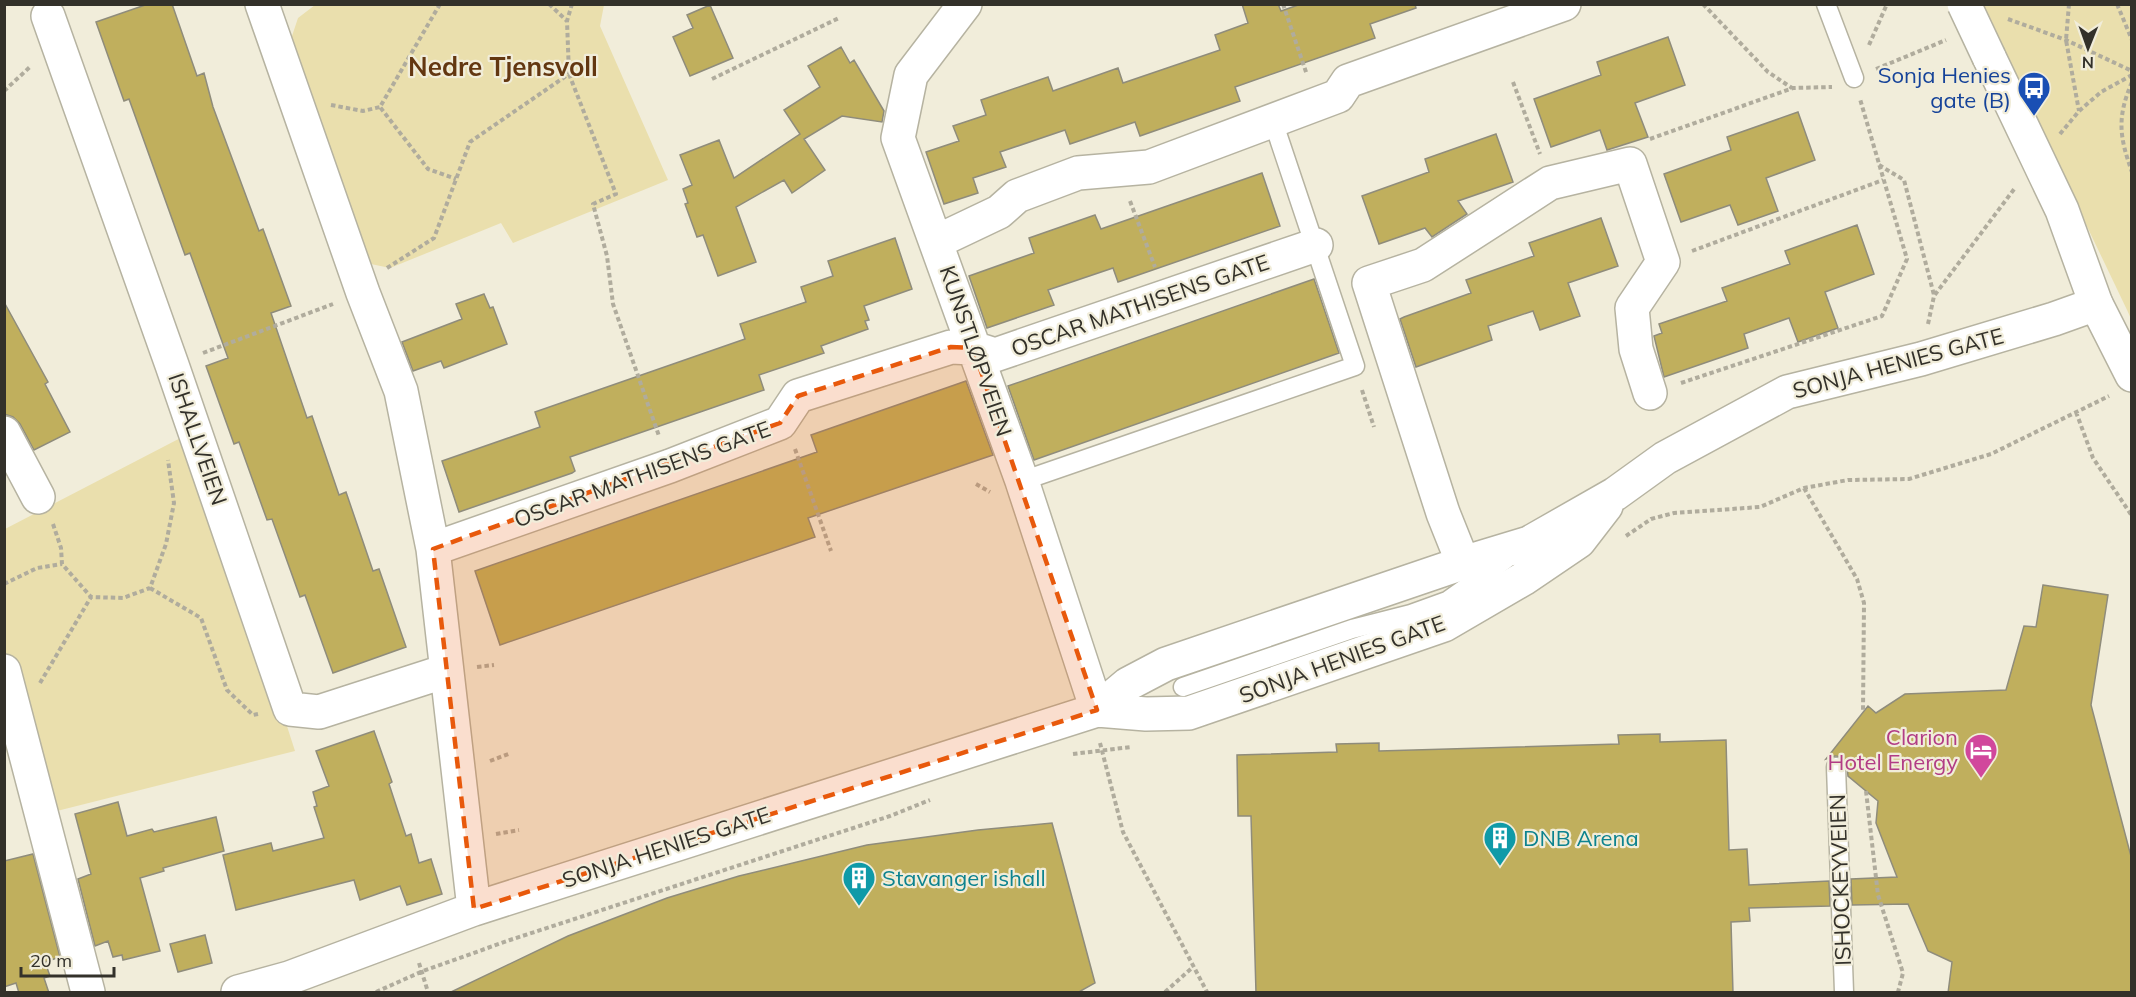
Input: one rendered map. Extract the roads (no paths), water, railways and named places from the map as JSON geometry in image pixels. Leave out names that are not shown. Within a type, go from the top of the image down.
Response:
[{"type":"street","name":"KUNSTLØPVEIEN","points":[[965,4],[911,75],[898,138],[938,241],[973,348],[1022,481],[1097,710]]},
{"type":"street","points":[[938,241],[999,212],[1017,196],[1078,173],[1149,167],[1338,96],[1348,81],[1564,4]]},
{"type":"street","points":[[1964,4],[2062,210],[2122,385]]},
{"type":"street","points":[[271,7],[293,97],[401,391],[433,549],[474,909]]},
{"type":"street","name":"ISHALLVEIEN","points":[[48,16],[172,364],[290,709],[319,712],[446,670]]},
{"type":"street","points":[[1448,568],[1443,513],[1369,283],[1423,265],[1550,183],[1630,164],[1663,262],[1632,308],[1636,349],[1650,393]]},
{"type":"street","name":"OSCAR MATHISENS GATE","points":[[433,549],[670,466],[780,423],[798,396],[951,347],[973,348],[995,356],[1316,245]]},
{"type":"street","name":"SONJA HENIES GATE","points":[[238,993],[289,978],[474,909],[1097,710],[1128,684],[1166,664],[1448,568],[1529,543],[1615,494],[1665,459],[1787,392],[1921,358],[2054,319],[2096,304]]},
{"type":"street","points":[[4,433],[38,497]]},
{"type":"street","name":"SONJA HENIES GATE","points":[[1097,710],[1146,714],[1189,713],[1444,625],[1523,579],[1579,541],[1615,494]]},
{"type":"street","points":[[4,671],[19,720],[88,993]]},
{"type":"lane","points":[[1826,4],[1854,78]]},
{"type":"lane","points":[[1022,481],[1355,366],[1273,121]]},
{"type":"lane","points":[[1183,687],[1352,629],[1411,614],[1447,601],[1529,543]]},
{"type":"lane","points":[[1352,629],[1399,606],[1448,568]]},
{"type":"lane","name":"ISHOCKEYVEIEN","points":[[1836,767],[1844,993]]},
{"type":"place","name":"Sonja Henies gate (B)","points":[[2034,117]]},
{"type":"place","name":"Clarion Hotel Energy","points":[[1981,779]]},
{"type":"place","name":"DNB Arena","points":[[1500,867]]},
{"type":"place","name":"Stavanger ishall","points":[[859,907]]},
{"type":"district","name":"Nedre Tjensvoll","points":[[503,66]]}]
